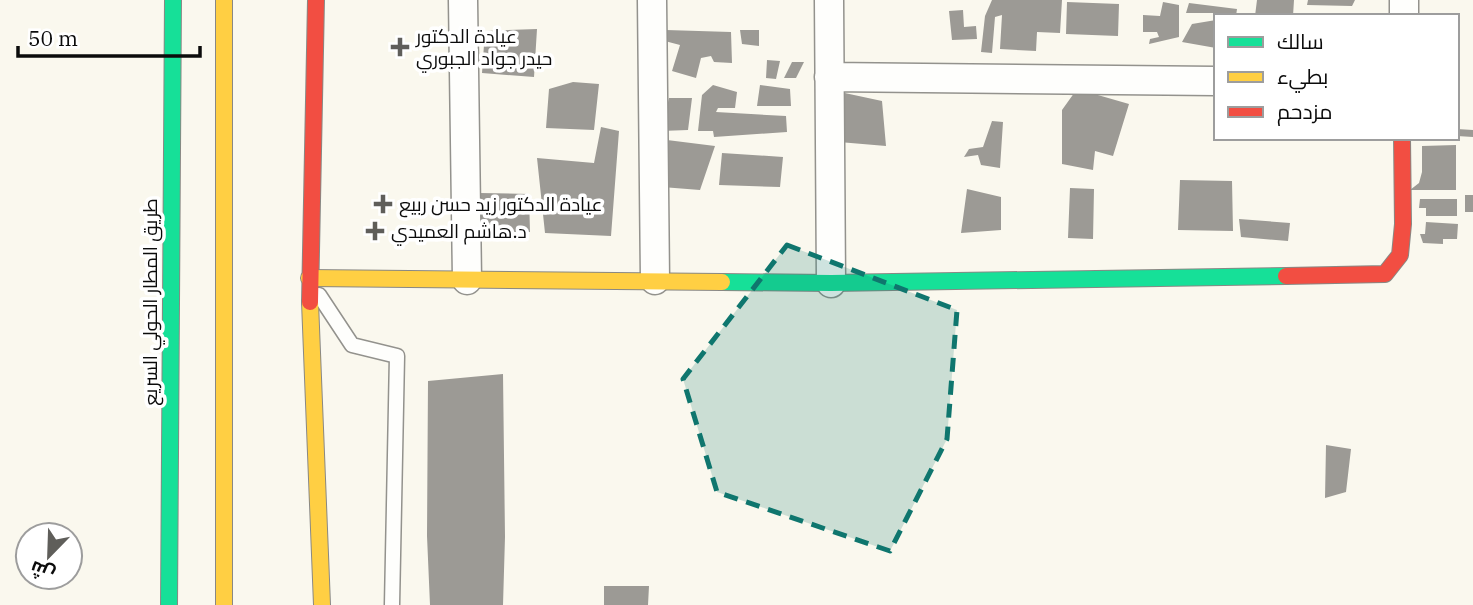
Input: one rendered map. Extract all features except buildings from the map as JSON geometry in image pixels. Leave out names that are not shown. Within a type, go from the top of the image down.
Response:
[{"type":"main road","name":"طريق المطار الحولي السريع","points":[[169,605],[173,0]]},
{"type":"main road","points":[[224,0],[224,605]]},
{"type":"main road","points":[[316,0],[309,278],[322,605]]},
{"type":"main road","points":[[309,278],[831,283],[1385,274],[1400,256],[1402,140]]},
{"type":"street","points":[[463,0],[467,279]]},
{"type":"street","points":[[652,0],[655,281]]},
{"type":"street","points":[[829,0],[831,283]]},
{"type":"street","points":[[829,77],[1214,81]]},
{"type":"lane","points":[[309,278],[352,345],[397,356],[392,605]]},
{"type":"highlighted area","points":[[787,245],[957,310],[947,439],[890,551],[717,492],[683,379]]},
{"type":"traffic: fast","points":[[169,605],[173,0]]},
{"type":"traffic: fast","points":[[722,282],[831,283],[1286,276]]},
{"type":"traffic: slow","points":[[224,0],[224,605]]},
{"type":"traffic: slow","points":[[309,278],[722,282]]},
{"type":"traffic: slow","points":[[310,302],[322,605]]},
{"type":"traffic: jam","points":[[310,302],[316,0]]},
{"type":"traffic: jam","points":[[1286,276],[1385,274],[1400,255],[1403,224],[1402,140]]},
{"type":"place","name":"عيادة الدكتور حيدر جواد الجبوري","points":[[400,47]]},
{"type":"place","name":"عيادة الدكتور زيد حسن ربيع","points":[[383,204]]},
{"type":"place","name":"د.هاشم العميدي","points":[[375,231]]}]
